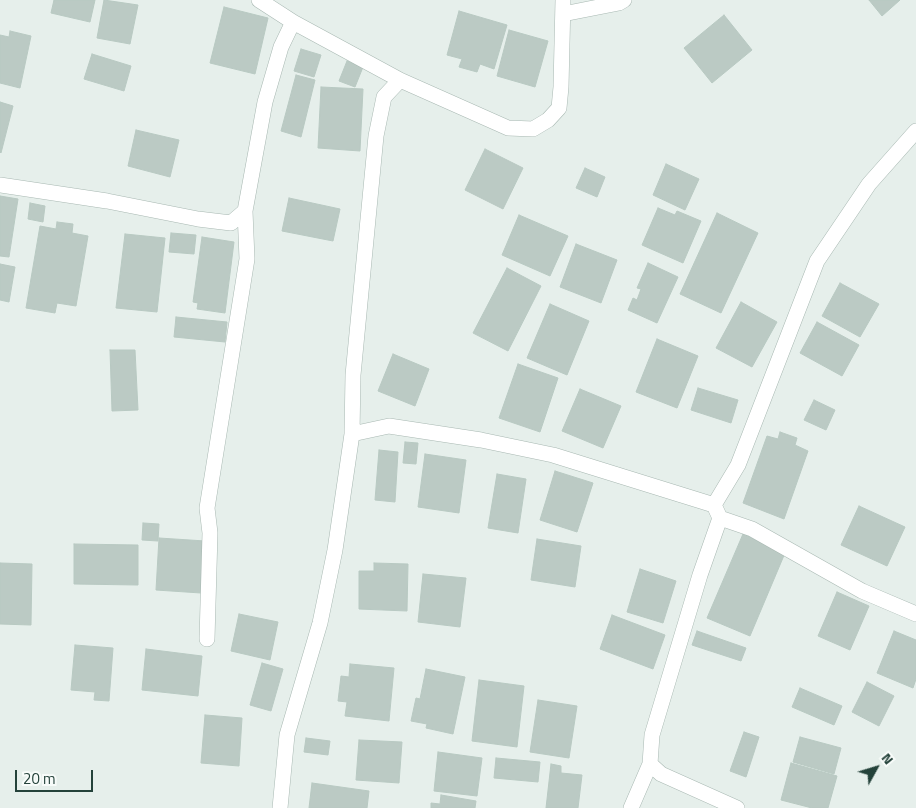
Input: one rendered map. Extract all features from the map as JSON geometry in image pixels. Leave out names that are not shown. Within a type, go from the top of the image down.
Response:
[{"type":"street","points":[[259,0],[293,22],[400,80],[508,128],[533,129],[548,120],[559,108],[563,7],[619,3],[624,0]]},
{"type":"street","points":[[207,639],[210,533],[207,508],[247,259],[245,211],[265,102],[281,46],[293,22]]},
{"type":"street","points":[[280,808],[287,736],[324,604],[336,550],[352,434],[353,376],[376,136],[384,98],[400,80]]},
{"type":"street","points":[[631,808],[650,764],[652,735],[717,512],[738,465],[817,261],[869,184],[916,132]]},
{"type":"street","points":[[0,185],[107,201],[230,223],[245,211]]},
{"type":"street","points":[[352,434],[389,426],[481,440],[553,455],[717,512],[752,529],[854,587],[916,614]]},
{"type":"street","points":[[650,764],[661,774],[736,808]]},
{"type":"building","points":[[54,0],[95,0],[90,22],[51,13]]},
{"type":"building","points":[[104,0],[138,5],[130,44],[97,38]]},
{"type":"building","points":[[869,0],[900,0],[882,16]]},
{"type":"building","points":[[224,7],[268,18],[255,74],[210,63]]},
{"type":"building","points":[[459,11],[507,25],[494,69],[480,64],[477,72],[459,67],[462,59],[447,55]]},
{"type":"building","points":[[724,15],[752,50],[712,83],[684,48]]},
{"type":"building","points":[[509,30],[548,41],[535,87],[497,76]]},
{"type":"building","points":[[10,31],[31,36],[20,88],[0,83],[0,35],[9,37]]},
{"type":"building","points":[[301,49],[321,55],[314,77],[294,71]]},
{"type":"building","points":[[92,54],[131,66],[124,91],[84,79]]},
{"type":"building","points":[[347,61],[363,67],[355,87],[339,81]]},
{"type":"building","points":[[296,75],[315,80],[301,137],[281,131]]},
{"type":"building","points":[[321,87],[363,89],[360,151],[318,148]]},
{"type":"building","points":[[0,102],[13,106],[1,153],[0,152]]},
{"type":"building","points":[[136,130],[179,140],[170,177],[128,166]]},
{"type":"building","points":[[485,149],[523,168],[503,209],[465,190]]},
{"type":"building","points":[[666,164],[699,179],[685,210],[653,195]]},
{"type":"building","points":[[585,168],[605,177],[597,197],[576,188]]},
{"type":"building","points":[[0,196],[18,199],[9,257],[0,256]]},
{"type":"building","points":[[289,198],[340,209],[333,241],[282,231]]},
{"type":"building","points":[[30,203],[45,206],[43,222],[28,219]]},
{"type":"building","points":[[658,208],[675,215],[677,211],[701,221],[683,263],[642,245]]},
{"type":"building","points":[[717,213],[758,233],[721,313],[680,294]]},
{"type":"building","points":[[519,215],[568,236],[550,276],[502,255]]},
{"type":"building","points":[[57,222],[73,224],[72,233],[88,236],[76,306],[57,303],[55,313],[26,308],[40,226],[56,229]]},
{"type":"building","points":[[171,233],[196,235],[194,254],[169,252]]},
{"type":"building","points":[[125,234],[165,238],[157,312],[116,308]]},
{"type":"building","points":[[202,237],[234,242],[225,313],[197,309],[198,303],[193,302]]},
{"type":"building","points":[[576,244],[617,260],[601,303],[560,287]]},
{"type":"building","points":[[648,263],[678,277],[657,323],[628,310],[633,298],[637,300],[641,289],[637,288]]},
{"type":"building","points":[[0,264],[15,267],[9,302],[0,300]]},
{"type":"building","points":[[507,268],[541,286],[508,351],[473,333]]},
{"type":"building","points":[[840,283],[879,304],[860,337],[822,316]]},
{"type":"building","points":[[741,302],[777,322],[752,367],[716,348]]},
{"type":"building","points":[[550,304],[589,321],[567,375],[527,358]]},
{"type":"building","points":[[176,317],[227,322],[225,342],[174,337]]},
{"type":"building","points":[[817,322],[859,345],[842,376],[800,353]]},
{"type":"building","points":[[657,339],[698,356],[677,408],[636,392]]},
{"type":"building","points":[[110,350],[135,350],[138,410],[112,411]]},
{"type":"building","points":[[393,354],[429,369],[415,406],[378,391]]},
{"type":"building","points":[[518,364],[558,378],[540,432],[499,418]]},
{"type":"building","points":[[698,388],[738,400],[731,423],[691,410]]},
{"type":"building","points":[[580,389],[621,406],[603,448],[562,431]]},
{"type":"building","points":[[814,400],[835,410],[826,430],[804,420]]},
{"type":"building","points":[[780,432],[797,438],[795,445],[808,451],[784,519],[743,503],[767,436],[778,439]]},
{"type":"building","points":[[405,442],[418,443],[416,464],[403,463]]},
{"type":"building","points":[[379,450],[398,452],[395,502],[375,500]]},
{"type":"building","points":[[425,454],[466,460],[459,513],[418,507]]},
{"type":"building","points":[[555,471],[593,483],[577,532],[540,520]]},
{"type":"building","points":[[497,474],[526,479],[518,533],[488,528]]},
{"type":"building","points":[[859,506],[905,527],[887,566],[841,545]]},
{"type":"building","points":[[143,523],[159,524],[158,541],[142,540]]},
{"type":"building","points":[[743,534],[785,553],[750,636],[707,618]]},
{"type":"building","points":[[159,538],[205,541],[201,593],[156,590]]},
{"type":"building","points":[[537,539],[581,546],[575,587],[531,580]]},
{"type":"building","points":[[74,544],[138,545],[138,585],[74,584]]},
{"type":"building","points":[[0,563],[32,564],[31,625],[0,624]]},
{"type":"building","points":[[374,563],[408,564],[407,611],[359,609],[359,571],[374,571]]},
{"type":"building","points":[[640,569],[676,581],[663,623],[627,612]]},
{"type":"building","points":[[423,574],[466,578],[460,627],[418,622]]},
{"type":"building","points":[[837,592],[869,606],[850,650],[818,636]]},
{"type":"building","points":[[239,614],[278,622],[270,660],[231,651]]},
{"type":"building","points":[[612,615],[665,635],[653,669],[600,649]]},
{"type":"building","points":[[697,631],[746,648],[741,661],[692,645]]},
{"type":"building","points":[[894,631],[916,640],[916,679],[913,688],[877,673]]},
{"type":"building","points":[[75,645],[113,648],[109,701],[94,700],[95,692],[71,690]]},
{"type":"building","points":[[146,649],[202,656],[198,696],[142,690]]},
{"type":"building","points":[[262,663],[283,669],[271,711],[250,705]]},
{"type":"building","points":[[350,664],[394,668],[389,721],[345,716],[347,702],[338,701],[341,676],[349,677]]},
{"type":"building","points":[[426,669],[465,677],[453,734],[426,728],[427,724],[411,721],[416,698],[420,699]]},
{"type":"building","points":[[479,680],[524,686],[517,747],[472,741]]},
{"type":"building","points":[[867,682],[894,696],[879,726],[852,712]]},
{"type":"building","points":[[800,688],[842,706],[834,725],[792,707]]},
{"type":"building","points":[[538,700],[577,706],[569,758],[530,752]]},
{"type":"building","points":[[205,715],[242,718],[239,766],[201,763]]},
{"type":"building","points":[[744,732],[759,737],[746,777],[730,771]]},
{"type":"building","points":[[800,737],[841,748],[834,774],[793,762]]},
{"type":"building","points":[[306,738],[330,741],[328,755],[304,752]]},
{"type":"building","points":[[359,740],[402,742],[399,783],[356,780]]},
{"type":"building","points":[[438,752],[482,758],[477,796],[434,791]]},
{"type":"building","points":[[496,758],[540,762],[538,782],[494,778]]},
{"type":"building","points":[[791,763],[837,776],[828,808],[812,808],[781,800]]},
{"type":"building","points":[[551,764],[561,766],[561,773],[582,775],[578,808],[546,808]]},
{"type":"building","points":[[312,783],[369,791],[367,808],[309,808]]},
{"type":"building","points":[[441,795],[476,801],[475,808],[431,808],[431,803],[440,804]]}]
